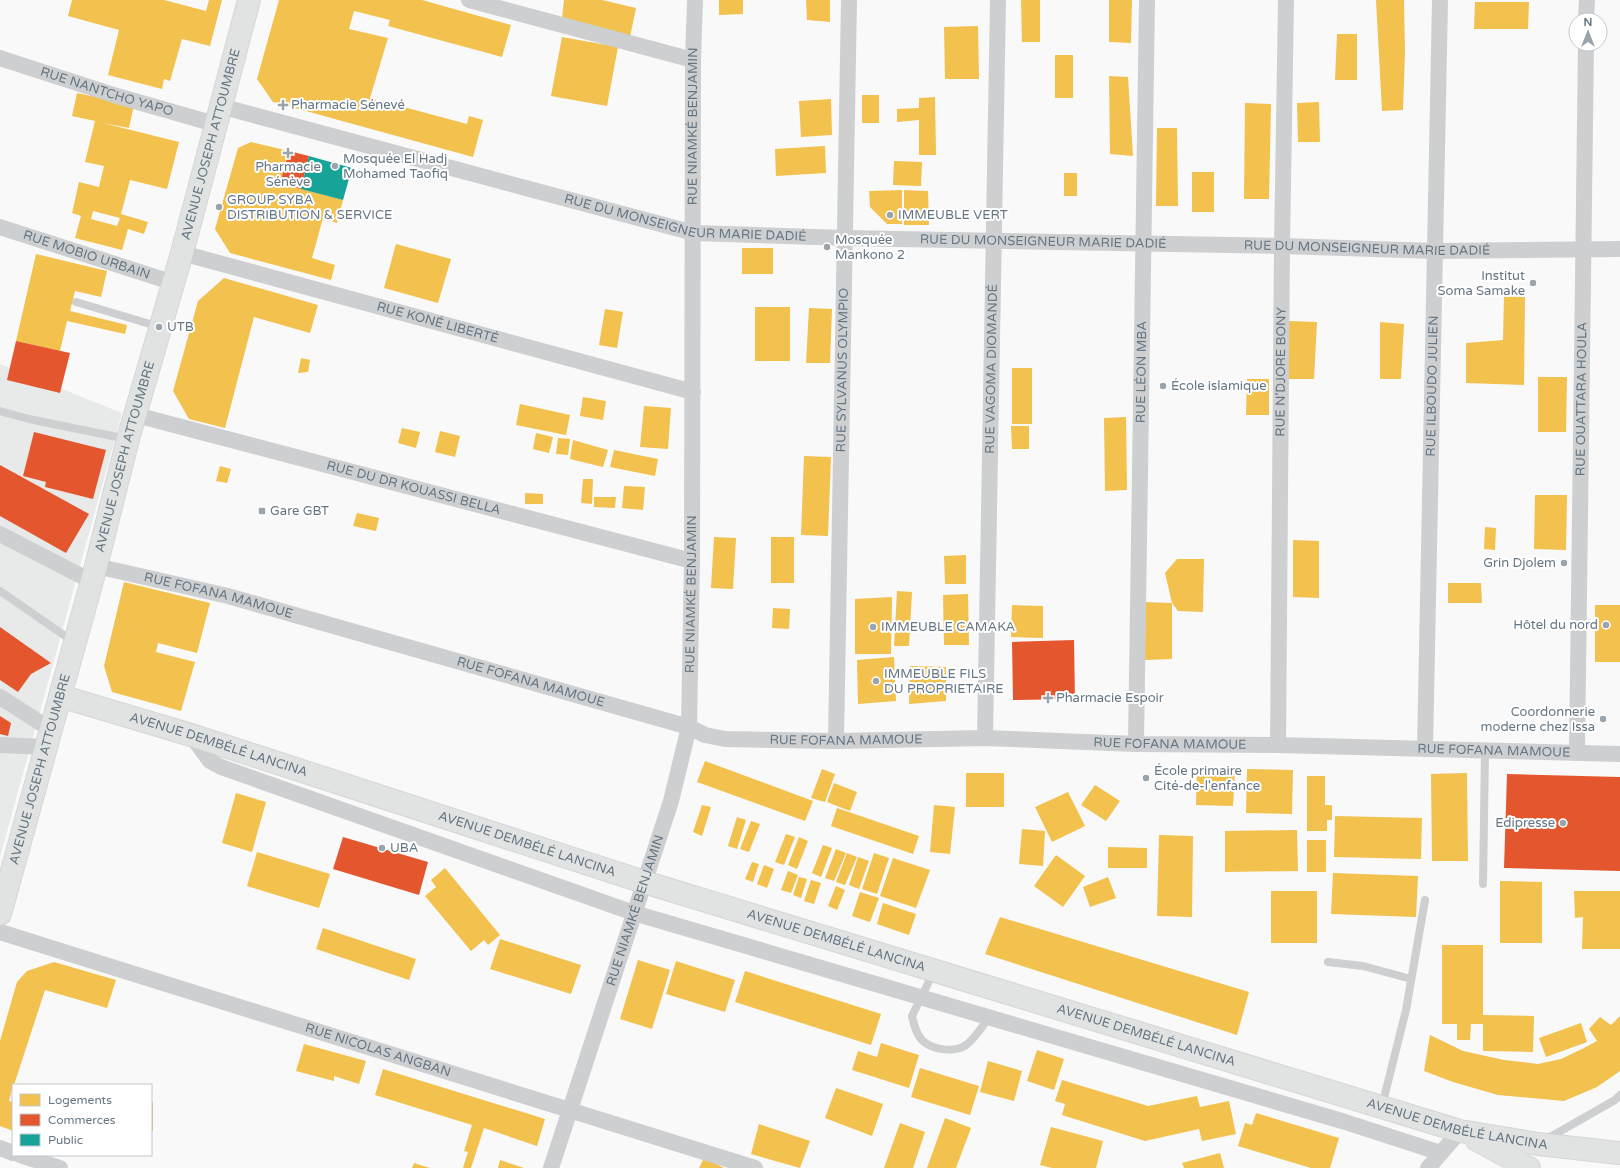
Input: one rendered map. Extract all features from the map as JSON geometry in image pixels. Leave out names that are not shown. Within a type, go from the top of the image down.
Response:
[{"type":"street","name":"AVENUE JOSEPH ATTOUMBRE","points":[[0,914],[60,696],[128,439],[174,283],[217,115],[249,0]]},
{"type":"street","points":[[469,0],[693,60]]},
{"type":"street","name":"RUE NIAMKÉ BENJAMIN","points":[[551,1168],[671,801],[689,727],[692,561],[694,234],[693,60],[695,0]]},
{"type":"street","name":"RUE SYLVANUS OLYMPIO","points":[[836,741],[849,0]]},
{"type":"street","name":"RUE VAGOMA DIOMANDÉ","points":[[985,738],[995,240],[998,0]]},
{"type":"street","name":"RUE LÉON MBA","points":[[1136,744],[1147,0]]},
{"type":"street","name":"RUE N'DJORE BONY","points":[[1278,745],[1282,246],[1286,0]]},
{"type":"street","name":"RUE ILBOUDO JULIEN","points":[[1425,749],[1440,0]]},
{"type":"street","points":[[1586,12],[1587,0]]},
{"type":"street","name":"RUE OUATTARA HOULA","points":[[1577,753],[1586,52]]},
{"type":"street","name":"RUE NANTCHO YAPO","points":[[0,58],[117,96],[217,115]]},
{"type":"street","name":"RUE DU MONSEIGNEUR MARIE DADIÉ","points":[[217,115],[694,234],[1282,246],[1436,251],[1620,249]]},
{"type":"street","name":"RUE MOBIO URBAIN","points":[[0,227],[174,283]]},
{"type":"street","name":"RUE KONÉ LIBERTÉ","points":[[182,253],[693,392]]},
{"type":"street","name":"RUE DU DR KOUASSI BELLA","points":[[136,415],[692,561]]},
{"type":"street","name":"RUE FOFANA MAMOUE","points":[[0,534],[93,573],[228,596],[689,727],[705,735],[725,739],[836,741],[985,738],[1136,744],[1278,745],[1620,754]]},
{"type":"street","name":"AVENUE DEMBÉLÉ LANCINA","points":[[60,696],[191,735],[644,882],[1460,1130],[1538,1144],[1620,1153]]},
{"type":"street","points":[[0,697],[48,738]]},
{"type":"street","points":[[191,735],[210,761],[221,767],[634,913],[1342,1120],[1441,1153]]},
{"type":"street","points":[[0,745],[48,738]]},
{"type":"street","name":"RUE NICOLAS ANGBAN","points":[[0,932],[755,1168]]},
{"type":"street","points":[[1428,1168],[1460,1130],[1529,1168]]},
{"type":"street","points":[[0,1148],[12,1153]]},
{"type":"street","points":[[23,1156],[60,1168]]},
{"type":"lane","points":[[76,302],[161,327]]},
{"type":"lane","points":[[0,411],[29,419],[128,439]]},
{"type":"lane","points":[[0,592],[74,642]]},
{"type":"lane","points":[[1483,884],[1485,751]]},
{"type":"lane","points":[[1382,1107],[1406,1010],[1425,900]]},
{"type":"lane","points":[[1328,962],[1363,966],[1412,979]]},
{"type":"lane","points":[[935,970],[912,1016],[916,1030],[923,1041],[941,1049],[956,1050],[967,1045],[990,1016]]},
{"type":"lane","points":[[1538,1144],[1615,1100],[1620,1095]]},
{"type":"shaded area","points":[[0,364],[122,413],[0,857]]},
{"type":"building: Logements","points":[[72,0],[164,0],[206,11],[209,0],[222,0],[210,46],[182,39],[170,81],[164,79],[162,89],[108,75],[119,30],[68,16]]},
{"type":"building: Logements","points":[[279,0],[422,0],[511,25],[502,57],[388,26],[390,20],[354,11],[349,29],[388,38],[370,98],[467,124],[469,116],[483,120],[473,157],[273,102],[257,79]]},
{"type":"building: Logements","points":[[564,0],[602,0],[636,8],[630,37],[562,18]]},
{"type":"building: Logements","points":[[719,0],[743,0],[743,14],[719,15]]},
{"type":"building: Logements","points":[[806,0],[830,0],[830,22],[807,20]]},
{"type":"building: Logements","points":[[1021,0],[1040,0],[1040,42],[1022,42]]},
{"type":"building: Logements","points":[[1109,0],[1132,0],[1131,43],[1109,42]]},
{"type":"building: Logements","points":[[1376,0],[1404,0],[1405,52],[1403,110],[1382,111]]},
{"type":"building: Logements","points":[[1475,2],[1529,2],[1528,29],[1474,29]]},
{"type":"building: Logements","points":[[978,26],[979,79],[945,79],[944,27]]},
{"type":"building: Logements","points":[[1337,34],[1357,34],[1357,80],[1335,80]]},
{"type":"building: Logements","points":[[562,37],[618,47],[607,106],[551,96]]},
{"type":"building: Logements","points":[[1055,55],[1073,55],[1073,98],[1055,98]]},
{"type":"building: Logements","points":[[1109,76],[1128,77],[1133,156],[1110,154]]},
{"type":"building: Logements","points":[[77,93],[134,105],[129,128],[103,123],[179,142],[167,189],[130,180],[121,214],[148,222],[144,234],[128,229],[122,250],[75,238],[81,216],[72,213],[79,182],[99,187],[104,166],[85,162],[95,121],[72,116]],"holes":[[[93,211],[120,218],[117,226],[91,219]]]},
{"type":"building: Logements","points":[[862,95],[879,95],[879,123],[862,123]]},
{"type":"building: Logements","points":[[935,97],[936,155],[919,155],[919,120],[897,122],[897,109],[919,108],[919,98]]},
{"type":"building: Logements","points":[[831,99],[832,135],[801,137],[799,101]]},
{"type":"building: Logements","points":[[1319,102],[1320,142],[1298,142],[1297,103]]},
{"type":"building: Logements","points":[[1245,103],[1271,104],[1269,199],[1244,199]]},
{"type":"building: Logements","points":[[1157,128],[1177,128],[1178,206],[1156,206]]},
{"type":"building: Logements","points":[[251,142],[289,151],[280,183],[343,200],[337,223],[323,218],[312,258],[335,265],[331,280],[230,253],[215,229],[238,148]]},
{"type":"building: Logements","points":[[825,146],[826,173],[776,176],[775,149]]},
{"type":"building: Logements","points":[[894,161],[922,162],[921,186],[893,185]]},
{"type":"building: Logements","points":[[1192,172],[1214,172],[1214,212],[1192,212]]},
{"type":"building: Logements","points":[[1064,173],[1077,173],[1077,196],[1064,196]]},
{"type":"building: Logements","name":"IMMEUBLE VERT","points":[[902,190],[902,224],[887,224],[870,207],[869,191]]},
{"type":"building: Logements","points":[[904,190],[928,191],[929,225],[904,225]]},
{"type":"building: Logements","points":[[396,244],[451,259],[438,303],[384,288]]},
{"type":"building: Logements","points":[[742,248],[773,248],[773,274],[742,274]]},
{"type":"building: Logements","points":[[36,254],[107,271],[101,297],[75,291],[70,311],[127,325],[125,334],[67,321],[60,351],[16,341]]},
{"type":"building: Logements","points":[[224,278],[318,305],[310,333],[254,317],[225,428],[189,419],[173,391],[198,301]]},
{"type":"building: Logements","points":[[1504,296],[1525,297],[1524,385],[1466,383],[1466,343],[1503,340]]},
{"type":"building: Logements","points":[[755,307],[790,307],[790,361],[755,361]]},
{"type":"building: Logements","points":[[809,308],[832,309],[830,363],[806,363]]},
{"type":"building: Logements","points":[[605,309],[623,312],[617,348],[599,345]]},
{"type":"building: Logements","points":[[1289,321],[1317,322],[1314,379],[1287,379]]},
{"type":"building: Logements","points":[[1380,322],[1404,324],[1401,379],[1380,379]]},
{"type":"building: Logements","points":[[301,358],[310,360],[308,372],[298,373]]},
{"type":"building: Logements","points":[[1012,368],[1032,368],[1032,424],[1012,424]]},
{"type":"building: Logements","points":[[1538,377],[1567,377],[1566,432],[1538,432]]},
{"type":"building: Logements","points":[[1247,379],[1269,379],[1269,415],[1246,415]]},
{"type":"building: Logements","points":[[583,397],[606,401],[603,420],[580,416]]},
{"type":"building: Logements","points":[[520,404],[570,415],[566,435],[516,425]]},
{"type":"building: Logements","points":[[644,406],[671,408],[668,449],[640,447]]},
{"type":"building: Logements","points":[[1126,417],[1127,490],[1105,491],[1104,418]]},
{"type":"building: Logements","points":[[1011,426],[1029,426],[1029,449],[1012,449]]},
{"type":"building: Logements","points":[[402,428],[420,432],[416,448],[398,443]]},
{"type":"building: Logements","points":[[440,431],[460,436],[455,457],[435,452]]},
{"type":"building: Logements","points":[[536,433],[553,437],[549,453],[533,449]]},
{"type":"building: Logements","points":[[558,438],[570,439],[568,455],[556,454]]},
{"type":"building: Logements","points":[[573,440],[608,450],[603,467],[570,459]]},
{"type":"building: Logements","points":[[614,450],[658,459],[655,476],[610,467]]},
{"type":"building: Logements","points":[[804,456],[831,457],[828,536],[801,535]]},
{"type":"building: Logements","points":[[220,466],[231,469],[227,483],[216,481]]},
{"type":"building: Logements","points":[[583,479],[593,479],[592,504],[581,503]]},
{"type":"building: Logements","points":[[624,486],[645,487],[643,510],[622,508]]},
{"type":"building: Logements","points":[[525,493],[543,494],[543,504],[525,504]]},
{"type":"building: Logements","points":[[1535,495],[1567,495],[1566,550],[1534,549]]},
{"type":"building: Logements","points":[[594,497],[616,497],[615,508],[594,507]]},
{"type":"building: Logements","points":[[357,513],[379,518],[376,531],[353,526]]},
{"type":"building: Logements","points":[[1485,527],[1496,528],[1495,550],[1484,549]]},
{"type":"building: Logements","points":[[714,537],[736,538],[733,589],[711,588]]},
{"type":"building: Logements","points":[[771,537],[794,537],[794,583],[771,583]]},
{"type":"building: Logements","points":[[1293,540],[1319,541],[1319,598],[1293,597]]},
{"type":"building: Logements","points":[[966,555],[966,584],[945,584],[944,556]]},
{"type":"building: Logements","points":[[1177,559],[1204,559],[1203,612],[1178,611],[1172,603],[1165,573]]},
{"type":"building: Logements","points":[[124,582],[210,603],[197,653],[158,643],[156,652],[195,662],[181,711],[112,692],[104,666]]},
{"type":"building: Logements","points":[[1448,583],[1481,583],[1482,603],[1448,603]]},
{"type":"building: Logements","points":[[897,591],[912,592],[909,646],[894,646]]},
{"type":"building: Logements","points":[[968,594],[969,645],[944,645],[943,595]]},
{"type":"building: Logements","name":"IMMEUBLE CAMAKA","points":[[892,597],[891,654],[855,654],[855,599]]},
{"type":"building: Logements","points":[[1143,602],[1172,603],[1172,659],[1145,660]]},
{"type":"building: Logements","points":[[1012,605],[1043,606],[1043,638],[1011,637]]},
{"type":"building: Logements","points":[[1595,605],[1620,605],[1620,662],[1595,662]]},
{"type":"building: Logements","points":[[773,608],[790,609],[789,629],[772,628]]},
{"type":"building: Logements","name":"IMMEUBLE FILS DU PROPRIETAIRE","points":[[894,657],[896,701],[858,704],[857,660]]},
{"type":"building: Logements","points":[[910,666],[946,667],[946,701],[909,704]]},
{"type":"building: Logements","points":[[705,761],[813,801],[805,821],[697,782]]},
{"type":"building: Logements","points":[[1197,768],[1235,770],[1233,806],[1196,805]]},
{"type":"building: Logements","points":[[822,769],[835,774],[825,802],[811,798]]},
{"type":"building: Logements","points":[[1247,769],[1293,770],[1292,814],[1246,813]]},
{"type":"building: Logements","points":[[966,773],[1004,773],[1004,807],[966,807]]},
{"type":"building: Logements","points":[[1467,773],[1468,861],[1432,861],[1431,774]]},
{"type":"building: Logements","points":[[1307,776],[1325,776],[1325,805],[1332,805],[1332,820],[1327,820],[1327,831],[1307,831]]},
{"type":"building: Logements","points":[[834,783],[857,792],[850,811],[827,802]]},
{"type":"building: Logements","points":[[1095,785],[1120,801],[1106,821],[1081,805]]},
{"type":"building: Logements","points":[[1068,792],[1085,826],[1052,842],[1035,807]]},
{"type":"building: Logements","points":[[236,793],[266,802],[252,852],[222,843]]},
{"type":"building: Logements","points":[[702,805],[711,807],[702,836],[693,832]]},
{"type":"building: Logements","points":[[934,805],[955,807],[950,854],[930,852]]},
{"type":"building: Logements","points":[[837,808],[919,836],[913,854],[831,826]]},
{"type":"building: Logements","points":[[1335,816],[1422,818],[1421,859],[1334,857]]},
{"type":"building: Logements","points":[[737,817],[746,820],[737,849],[728,846]]},
{"type":"building: Logements","points":[[751,821],[760,824],[749,852],[740,849]]},
{"type":"building: Logements","points":[[1022,829],[1045,831],[1043,866],[1019,864]]},
{"type":"building: Logements","points":[[1297,830],[1298,871],[1225,872],[1225,831]]},
{"type":"building: Logements","points":[[786,834],[795,837],[784,865],[775,862]]},
{"type":"building: Logements","points":[[1159,835],[1193,836],[1192,917],[1157,916]]},
{"type":"building: Logements","points":[[799,837],[808,841],[797,869],[788,865]]},
{"type":"building: Logements","points":[[1307,840],[1326,840],[1326,872],[1307,872]]},
{"type":"building: Logements","points":[[823,845],[832,848],[821,877],[812,873]]},
{"type":"building: Logements","points":[[1108,847],[1147,848],[1147,868],[1108,868]]},
{"type":"building: Logements","points":[[836,849],[846,853],[834,881],[825,878]]},
{"type":"building: Logements","points":[[257,852],[330,874],[319,908],[247,886]]},
{"type":"building: Logements","points":[[847,853],[857,857],[845,885],[836,882]]},
{"type":"building: Logements","points":[[874,853],[889,858],[877,894],[862,889]]},
{"type":"building: Logements","points":[[1056,855],[1085,876],[1063,907],[1034,886]]},
{"type":"building: Logements","points":[[858,857],[869,861],[859,889],[849,885]]},
{"type":"building: Logements","points":[[893,858],[930,870],[916,908],[880,896]]},
{"type":"building: Logements","points":[[752,862],[759,864],[753,882],[745,879]]},
{"type":"building: Logements","points":[[764,865],[774,869],[767,888],[757,884]]},
{"type":"building: Logements","points":[[445,868],[500,935],[488,945],[484,940],[471,951],[425,896],[436,887],[431,880]]},
{"type":"building: Logements","points":[[788,871],[798,875],[791,893],[781,890]]},
{"type":"building: Logements","points":[[1333,873],[1418,876],[1416,917],[1331,914]]},
{"type":"building: Logements","points":[[799,877],[807,879],[801,898],[793,895]]},
{"type":"building: Logements","points":[[1108,877],[1116,898],[1090,907],[1083,887]]},
{"type":"building: Logements","points":[[811,880],[821,883],[814,904],[804,901]]},
{"type":"building: Logements","points":[[1500,881],[1542,882],[1542,943],[1500,943]]},
{"type":"building: Logements","points":[[836,886],[845,890],[837,910],[828,906]]},
{"type":"building: Logements","points":[[1271,891],[1317,891],[1317,943],[1271,943]]},
{"type":"building: Logements","points":[[1574,891],[1620,891],[1620,949],[1582,949],[1583,917],[1575,918]]},
{"type":"building: Logements","points":[[860,892],[879,898],[870,922],[852,916]]},
{"type":"building: Logements","points":[[883,903],[916,914],[909,935],[877,924]]},
{"type":"building: Logements","points":[[1000,917],[1249,992],[1237,1035],[985,954]]},
{"type":"building: Logements","points":[[323,928],[416,959],[409,980],[316,949]]},
{"type":"building: Logements","points":[[500,939],[581,965],[571,994],[490,969]]},
{"type":"building: Logements","points":[[1442,945],[1483,945],[1483,1015],[1534,1016],[1533,1052],[1483,1051],[1483,1024],[1471,1024],[1470,1040],[1457,1040],[1457,1024],[1442,1024]]},
{"type":"building: Logements","points":[[638,960],[670,970],[652,1029],[620,1019]]},
{"type":"building: Logements","points":[[676,961],[735,980],[725,1012],[666,994]]},
{"type":"building: Logements","points":[[54,962],[116,980],[107,1008],[45,990],[14,1084],[12,1084],[9,1101],[12,1102],[12,1131],[0,1126],[0,1041],[17,982],[27,971]]},
{"type":"building: Logements","points":[[745,971],[881,1014],[871,1045],[735,1002]]},
{"type":"building: Logements","points":[[1620,1016],[1620,1071],[1597,1087],[1564,1101],[1498,1095],[1453,1082],[1424,1071],[1430,1035],[1463,1051],[1504,1060],[1538,1064],[1561,1059],[1597,1041],[1589,1029],[1600,1017],[1611,1025]]},
{"type":"building: Logements","points":[[1581,1023],[1587,1042],[1546,1057],[1539,1038]]},
{"type":"building: Logements","points":[[881,1043],[919,1055],[909,1088],[852,1070],[858,1051],[877,1057]]},
{"type":"building: Logements","points":[[304,1044],[366,1061],[359,1084],[334,1076],[334,1081],[296,1071]]},
{"type":"building: Logements","points":[[1037,1050],[1064,1059],[1054,1090],[1027,1081]]},
{"type":"building: Logements","points":[[988,1061],[1022,1071],[1014,1101],[980,1092]]},
{"type":"building: Logements","points":[[920,1068],[979,1086],[970,1115],[911,1097]]},
{"type":"building: Logements","points":[[383,1069],[545,1119],[537,1146],[484,1128],[471,1168],[463,1168],[468,1152],[464,1151],[472,1125],[375,1095]]},
{"type":"building: Logements","points":[[1062,1080],[1148,1106],[1197,1096],[1200,1107],[1229,1101],[1236,1134],[1202,1141],[1199,1129],[1145,1141],[1062,1115],[1065,1104],[1055,1101]]},
{"type":"building: Logements","points":[[836,1088],[883,1104],[872,1136],[825,1118]]},
{"type":"building: Logements","points":[[152,1102],[153,1102],[152,1131]]},
{"type":"building: Logements","points":[[1256,1113],[1339,1138],[1330,1168],[1311,1168],[1238,1146],[1245,1123],[1252,1125]]},
{"type":"building: Logements","points":[[945,1118],[971,1128],[956,1168],[927,1168]]},
{"type":"building: Logements","points":[[900,1123],[925,1132],[913,1168],[884,1168]]},
{"type":"building: Logements","points":[[759,1124],[810,1141],[800,1168],[751,1154]]},
{"type":"building: Logements","points":[[1051,1127],[1103,1141],[1096,1168],[1052,1168],[1040,1165]]},
{"type":"building: Logements","points":[[1220,1153],[1224,1168],[1184,1168],[1182,1163]]},
{"type":"building: Logements","points":[[704,1158],[724,1168],[699,1168]]},
{"type":"building: Logements","points":[[500,1160],[524,1168],[498,1168]]},
{"type":"building: Logements","points":[[414,1163],[430,1168],[412,1168]]},
{"type":"building: Commerces","points":[[289,151],[309,156],[301,189],[280,183]]},
{"type":"building: Commerces","points":[[16,341],[70,353],[60,393],[7,380]]},
{"type":"building: Commerces","points":[[34,432],[106,450],[93,499],[45,487],[46,482],[23,476]]},
{"type":"building: Commerces","points":[[0,465],[89,514],[66,553],[0,516]]},
{"type":"building: Commerces","points":[[0,627],[51,663],[31,674],[18,692],[0,680]]},
{"type":"building: Commerces","points":[[1074,640],[1075,699],[1013,700],[1012,642]]},
{"type":"building: Commerces","points":[[0,716],[11,723],[8,736],[0,734]]},
{"type":"building: Commerces","name":"Edipresse","points":[[1507,774],[1620,777],[1620,871],[1504,868]]},
{"type":"building: Commerces","points":[[343,837],[428,862],[419,895],[333,869]]},
{"type":"building: Public","points":[[309,156],[352,168],[343,200],[301,189]]},
{"type":"place","name":"Pharmacie Sénevé","points":[[283,105]]},
{"type":"place","name":"Pharmacie Sénève","points":[[288,153]]},
{"type":"place","name":"Mosquée El Hadj Mohamed Taofiq","points":[[335,166]]},
{"type":"place","name":"GROUP SYBA DISTRIBUTION & SERVICE","points":[[219,207]]},
{"type":"place","name":"IMMEUBLE VERT","points":[[890,215]]},
{"type":"place","name":"Mosquée Mankono 2","points":[[827,247]]},
{"type":"place","name":"Institut Soma Samake","points":[[1533,283]]},
{"type":"place","name":"UTB","points":[[159,327]]},
{"type":"place","name":"École islamique","points":[[1163,386]]},
{"type":"place","name":"Gare GBT","points":[[262,511]]},
{"type":"place","name":"Grin Djolem","points":[[1564,563]]},
{"type":"place","name":"Hôtel du nord","points":[[1606,625]]},
{"type":"place","name":"IMMEUBLE CAMAKA","points":[[873,627]]},
{"type":"place","name":"IMMEUBLE FILS DU PROPRIETAIRE","points":[[876,681]]},
{"type":"place","name":"Pharmacie Espoir","points":[[1048,698]]},
{"type":"place","name":"Coordonnerie moderne chez Issa","points":[[1603,719]]},
{"type":"place","name":"École primaire Cité-de-l'enfance","points":[[1146,778]]},
{"type":"place","name":"Edipresse","points":[[1563,823]]},
{"type":"place","name":"UBA","points":[[382,848]]}]
